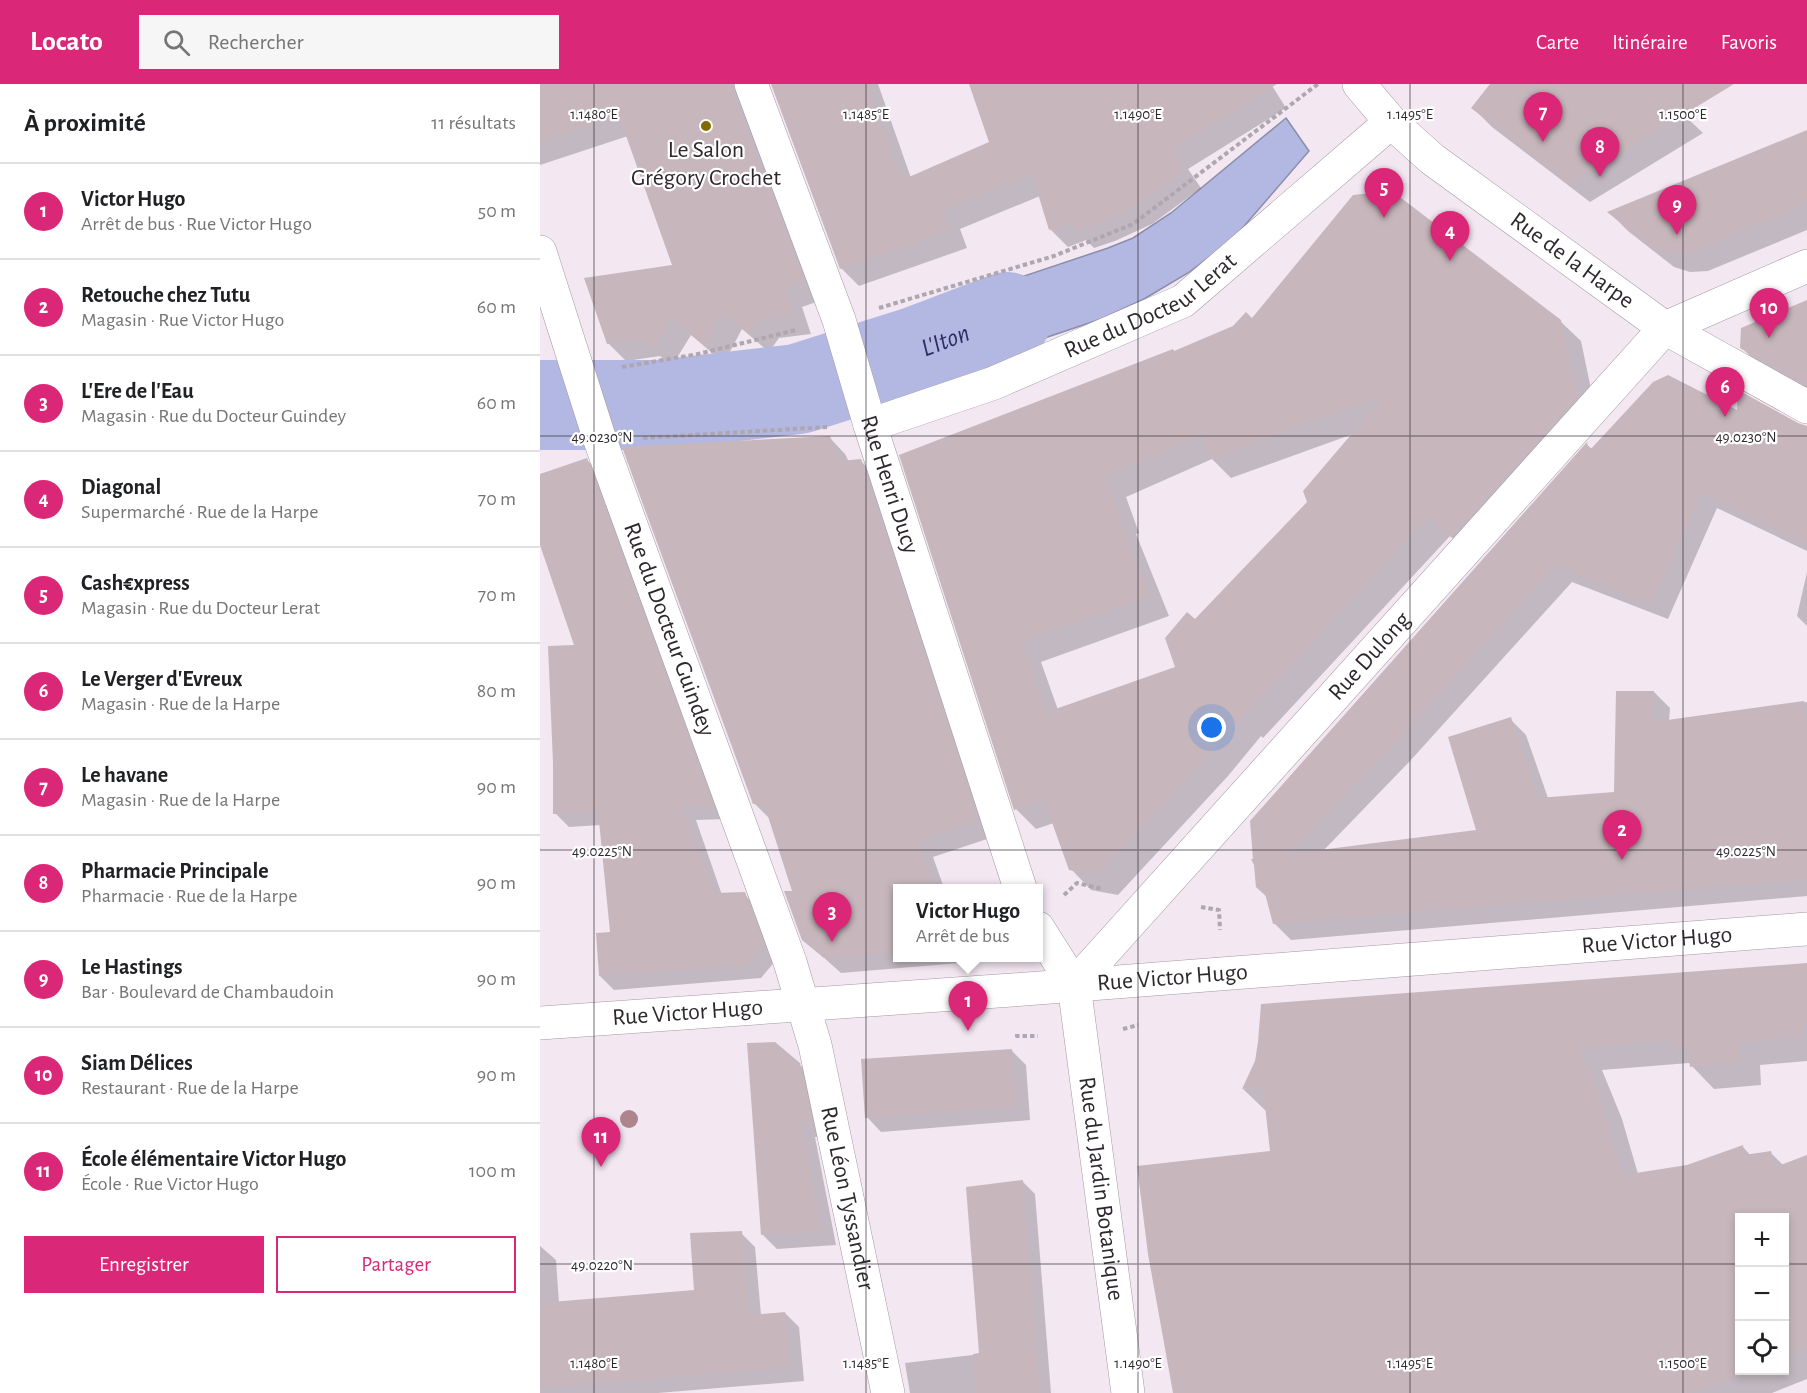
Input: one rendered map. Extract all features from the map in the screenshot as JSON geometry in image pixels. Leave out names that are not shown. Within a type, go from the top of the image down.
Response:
[{"type":"street","name":"Rue Henri Ducy","points":[[752,84],[839,320],[870,425],[1019,884]]},
{"type":"street","name":"Rue de la Harpe","points":[[1359,84],[1391,122],[1432,159],[1665,328],[1807,407]]},
{"type":"street","name":"Rue du Docteur Lerat","points":[[870,425],[994,383],[1183,301],[1391,122]]},
{"type":"street","name":"Rue du Docteur Guindey","points":[[540,252],[600,441],[804,1004]]},
{"type":"street","points":[[1665,328],[1807,266]]},
{"type":"street","name":"Rue Dulong","points":[[1074,985],[1665,328]]},
{"type":"street","name":"Rue Victor Hugo","points":[[540,1023],[1807,929]]},
{"type":"street","points":[[1043,936],[1074,985]]},
{"type":"street","name":"Rue du Jardin Botanique","points":[[1074,985],[1128,1393]]},
{"type":"street","name":"Rue Léon Tyssandier","points":[[804,1004],[815,1045],[888,1393]]},
{"type":"path","points":[[579,375],[698,354],[839,320],[1054,256],[1133,224],[1318,84]]},
{"type":"path","points":[[600,441],[870,425]]},
{"type":"water","points":[[1286,118],[1309,151],[1233,239],[1188,273],[1144,299],[1101,319],[899,387],[878,325],[1133,238],[1171,213]]},
{"type":"water","points":[[806,350],[828,412],[634,425],[619,382],[682,372],[682,367]]},
{"type":"water","points":[[540,382],[564,383],[578,426],[540,426]]},
{"type":"building","points":[[540,84],[733,84],[733,91],[805,282],[785,289],[794,316],[761,320],[750,335],[723,312],[705,346],[673,318],[653,349],[640,339],[607,344],[584,278],[672,265],[619,116],[540,142]]},
{"type":"building","points":[[771,84],[867,84],[900,176],[908,173],[909,177],[989,142],[969,84],[1277,84],[1171,150],[1184,170],[1134,207],[1097,224],[1075,231],[1072,221],[1049,230],[1032,174],[943,211],[950,230],[840,269]]},
{"type":"building","points":[[1490,84],[1734,84],[1570,184],[1471,108]]},
{"type":"building","points":[[1807,130],[1807,204],[1695,251],[1679,255],[1654,249],[1607,212]]},
{"type":"building","points":[[1392,191],[1561,320],[1578,397],[1451,537],[1429,517],[1242,719],[1242,715],[1208,756],[1098,875],[1069,870],[1044,800],[1014,810],[899,455],[1173,349],[1174,351],[1233,326],[1246,312],[1252,318],[1353,195]],"holes":[[[1384,396],[1303,491],[1307,502],[1195,619],[1187,612],[1165,638],[1175,667],[1047,712],[1022,642],[1150,596],[1117,514],[1120,513],[1106,476],[1202,435],[1210,459]]]},
{"type":"building","points":[[1807,300],[1807,386],[1740,348],[1741,328]]},
{"type":"building","points":[[1668,375],[1737,410],[1738,390],[1807,426],[1807,544],[1701,493],[1652,604],[1555,566],[1394,745],[1289,854],[1476,830],[1448,737],[1511,717],[1538,798],[1614,792],[1616,691],[1654,691],[1653,722],[1804,701],[1807,725],[1807,879],[1273,924],[1262,882],[1256,888],[1254,865],[1251,859],[1253,859],[1250,821],[1587,442],[1589,451],[1653,382]]},
{"type":"building","points":[[830,436],[840,461],[861,459],[979,821],[918,841],[934,884],[893,884],[893,952],[824,958],[802,940],[784,891],[792,891],[764,804],[753,804],[622,447]]},
{"type":"building","points":[[587,458],[713,805],[683,806],[714,893],[745,892],[764,944],[747,965],[599,976],[596,933],[610,932],[598,811],[553,814],[548,646],[574,645],[540,545],[540,474]]},
{"type":"building","points":[[1807,963],[1807,1023],[1802,1023],[1804,1037],[1738,1043],[1740,1062],[1690,1067],[1688,1047],[1672,1048],[1672,1040],[1580,1048],[1599,1095],[1623,1175],[1687,1165],[1743,1145],[1744,1155],[1771,1151],[1775,1167],[1807,1155],[1807,1348],[1789,1355],[1789,1213],[1735,1213],[1735,1375],[1739,1375],[1692,1393],[1173,1393],[1148,1254],[1137,1166],[1270,1151],[1263,1087],[1242,1089],[1255,1061],[1261,1004]]},
{"type":"building","points":[[775,1042],[800,1063],[812,1122],[802,1123],[822,1231],[761,1235],[747,1043]]},
{"type":"building","points":[[1012,1049],[1016,1106],[865,1118],[861,1059]]},
{"type":"building","points":[[1023,1180],[1040,1393],[976,1393],[973,1354],[979,1353],[966,1187]]},
{"type":"building","points":[[742,1231],[749,1315],[785,1312],[791,1367],[540,1388],[540,1303],[694,1290],[690,1233]]},
{"type":"waterway","name":"L'Iton","points":[[540,405],[659,405],[798,389],[915,352],[1007,317]]},
{"type":"place","name":"Le Salon Grégory Crochet","points":[[706,126]]},
{"type":"place","name":"Le havane","points":[[1543,142]]},
{"type":"place","name":"Pharmacie Principale","points":[[1600,177]]},
{"type":"place","name":"Cash€xpress","points":[[1384,218]]},
{"type":"place","name":"Le Hastings","points":[[1677,235]]},
{"type":"place","name":"Diagonal","points":[[1450,261]]},
{"type":"place","name":"Siam Délices","points":[[1769,338]]},
{"type":"place","name":"Le Verger d'Evreux","points":[[1725,417]]},
{"type":"place","name":"Retouche chez Tutu","points":[[1622,860]]},
{"type":"place","name":"L'Ere de l'Eau","points":[[832,942]]},
{"type":"place","name":"Victor Hugo","points":[[968,1031]]},
{"type":"place","name":"École élémentaire Victor Hugo","points":[[601,1167]]}]
